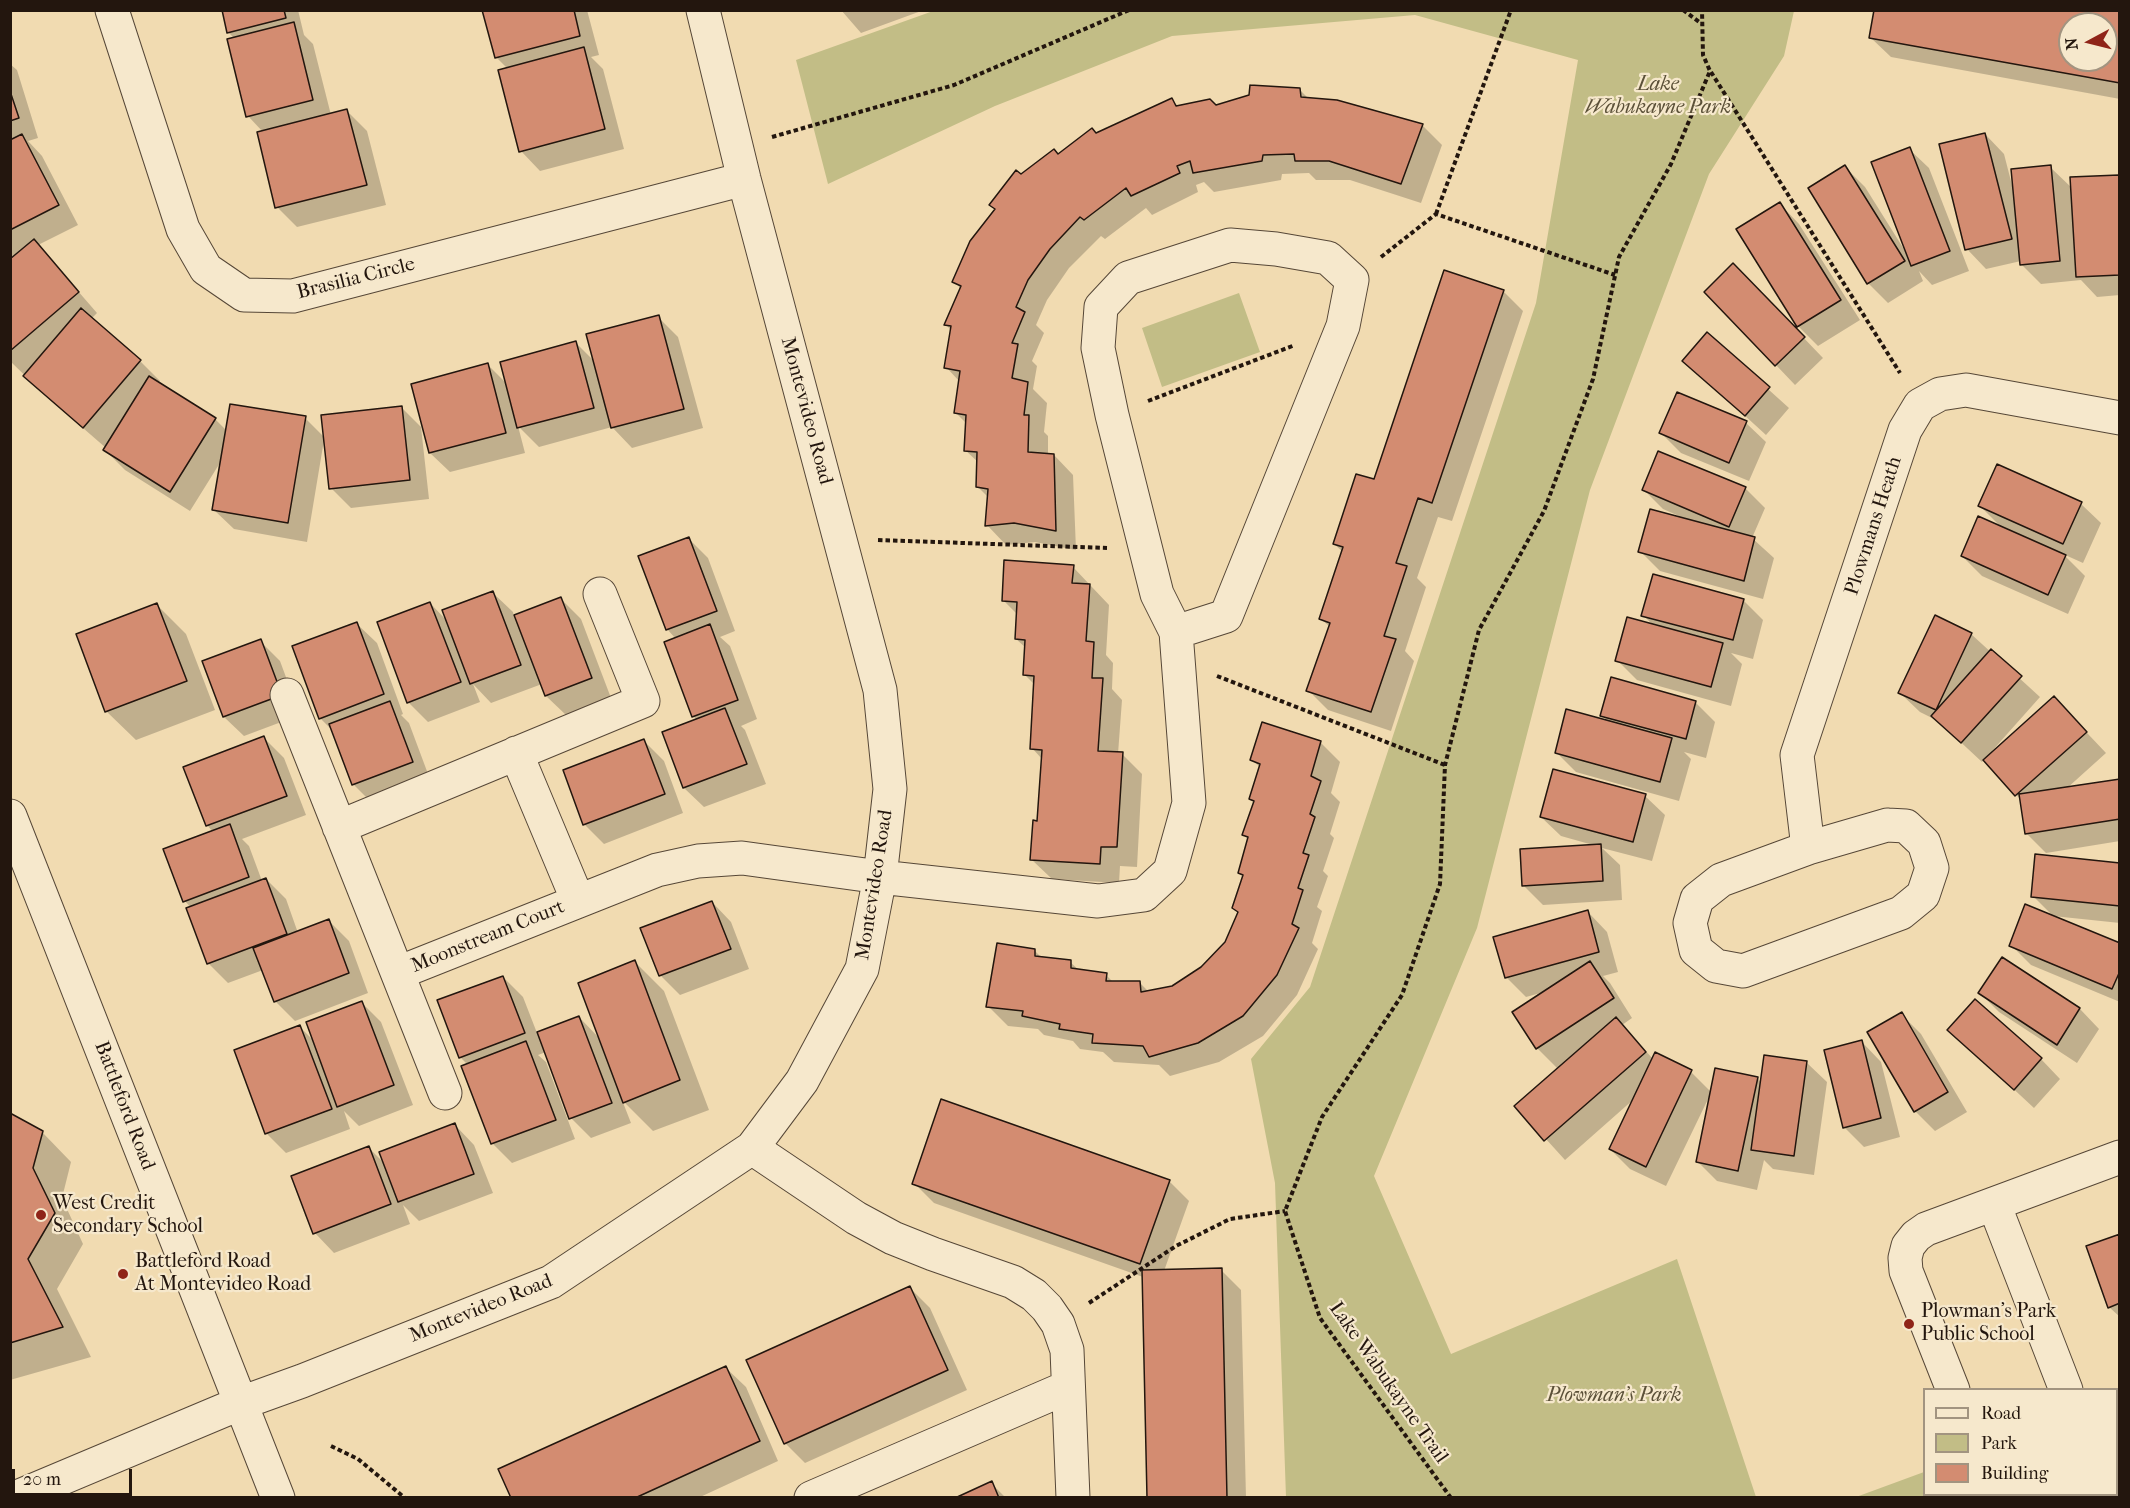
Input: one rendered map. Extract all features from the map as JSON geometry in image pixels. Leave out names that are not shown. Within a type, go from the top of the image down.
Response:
[{"type":"street","name":"Brasilia Circle","points":[[112,10],[183,229],[206,269],[244,295],[293,296],[744,179]]},
{"type":"street","name":"Montevideo Road","points":[[15,1497],[241,1404],[551,1282],[752,1148],[802,1081],[862,969],[880,877],[890,789],[880,690],[744,179],[703,10]]},
{"type":"street","points":[[1230,245],[1276,249],[1328,258],[1352,280],[1343,326],[1226,616],[1178,647],[1157,594],[1112,415],[1098,348],[1101,307],[1128,278],[1230,245]]},
{"type":"street","points":[[1920,405],[1940,394],[1966,390],[2120,418]]},
{"type":"street","name":"Plowmans Heath","points":[[1808,848],[1797,755],[1905,430],[1920,405]]},
{"type":"street","points":[[339,827],[643,700],[600,594]]},
{"type":"street","name":"Moonstream Court","points":[[398,974],[657,870],[698,861],[742,858],[880,877],[1098,901],[1144,895],[1170,871],[1189,803],[1178,647]]},
{"type":"street","name":"Moonstream Court","points":[[287,695],[445,1093]]},
{"type":"street","name":"Moonstream Court","points":[[516,753],[578,902]]},
{"type":"street","name":"Battleford Road","points":[[10,816],[278,1497]]},
{"type":"street","points":[[1887,825],[1906,826],[1924,843],[1932,868],[1923,895],[1901,913],[1743,971],[1716,966],[1696,950],[1690,923],[1697,899],[1721,880],[1808,848],[1887,825]]},
{"type":"street","points":[[752,1148],[856,1218],[893,1238],[1022,1287],[1047,1308],[1058,1324],[1067,1350],[1073,1497]]},
{"type":"street","points":[[1953,1388],[1906,1271],[1905,1258],[1908,1246],[1926,1229],[2120,1157]]},
{"type":"street","points":[[1994,1204],[2066,1388]]},
{"type":"street","points":[[811,1497],[1068,1387]]},
{"type":"path","points":[[736,147],[954,85],[1130,10]]},
{"type":"path","points":[[1352,280],[1436,214],[1511,10]]},
{"type":"path","points":[[1683,10],[1702,25]]},
{"type":"path","points":[[1702,10],[1703,55],[1710,71],[1920,405]]},
{"type":"path","points":[[1058,1324],[1185,1241],[1230,1219],[1285,1211],[1322,1117],[1401,995],[1440,884],[1445,765],[1479,630],[1544,511],[1593,379],[1619,257],[1671,164],[1710,71]]},
{"type":"path","points":[[1436,214],[1615,275]]},
{"type":"path","points":[[1112,415],[1343,326]]},
{"type":"path","points":[[841,539],[1147,550]]},
{"type":"path","points":[[1178,647],[1445,765]]},
{"type":"path","name":"Lake Wabukayne Trail","points":[[1285,1211],[1320,1318],[1451,1497]]},
{"type":"path","points":[[331,1446],[358,1459],[405,1497]]},
{"type":"green space","name":"Lake Wabukayne Park","points":[[936,10],[1794,11],[1784,56],[1709,174],[1590,490],[1477,928],[1374,1176],[1451,1354],[1677,1259],[1756,1497],[1286,1497],[1275,1183],[1251,1059],[1310,987],[1536,303],[1578,60],[1415,15],[1172,36],[995,106],[828,184],[796,60]]},
{"type":"green space","points":[[1239,293],[1260,352],[1162,387],[1142,328]]},
{"type":"green space","points":[[2118,1403],[2119,1497],[2076,1497],[2118,1496]]},
{"type":"green space","points":[[1923,1472],[1923,1496],[1966,1497],[1856,1497]]},
{"type":"building","points":[[222,10],[284,10],[286,18],[227,33]]},
{"type":"building","points":[[482,10],[574,10],[580,36],[495,58]]},
{"type":"building","points":[[1874,10],[2120,10],[2120,83],[2059,72],[2118,72],[2118,12],[2058,12],[2058,72],[1869,38]]},
{"type":"building","points":[[294,22],[313,100],[246,117],[227,39]]},
{"type":"building","points":[[584,47],[605,129],[519,152],[498,70]]},
{"type":"building","points":[[1250,85],[1300,88],[1301,97],[1337,100],[1423,124],[1401,184],[1329,161],[1295,161],[1294,154],[1263,155],[1262,161],[1193,173],[1190,161],[1177,166],[1180,173],[1131,196],[1126,188],[1084,220],[1080,217],[1050,249],[1028,280],[1016,307],[1025,312],[1012,343],[1018,344],[1012,378],[1028,382],[1024,415],[1029,415],[1028,452],[1054,454],[1056,531],[1014,523],[985,526],[988,489],[976,487],[977,452],[964,451],[966,415],[954,413],[960,371],[944,368],[951,326],[944,325],[961,286],[952,282],[970,241],[995,209],[989,205],[1016,170],[1021,174],[1054,149],[1058,154],[1092,128],[1096,133],[1172,98],[1176,106],[1210,99],[1216,105],[1249,95]]},
{"type":"building","points":[[10,91],[19,118],[10,121]]},
{"type":"building","points":[[347,109],[367,185],[275,208],[257,132]]},
{"type":"building","points":[[1985,133],[2012,239],[1965,250],[1939,144]]},
{"type":"building","points":[[22,134],[59,205],[10,230],[10,140]]},
{"type":"building","points":[[1910,147],[1950,251],[1911,266],[1871,162]]},
{"type":"building","points":[[1845,165],[1905,261],[1867,284],[1808,188]]},
{"type":"building","points":[[2051,165],[2060,261],[2020,265],[2011,169]]},
{"type":"building","points":[[2119,175],[2120,275],[2076,277],[2070,177]]},
{"type":"building","points":[[1780,202],[1841,300],[1797,327],[1736,229]]},
{"type":"building","points":[[34,239],[79,292],[10,351],[10,259]]},
{"type":"building","points":[[1733,263],[1805,337],[1775,366],[1704,292]]},
{"type":"building","points":[[1444,270],[1504,290],[1432,503],[1418,498],[1396,563],[1407,566],[1384,636],[1396,639],[1371,712],[1306,691],[1330,623],[1319,619],[1343,547],[1333,544],[1356,474],[1374,479]]},
{"type":"building","points":[[81,308],[141,360],[83,428],[23,376]]},
{"type":"building","points":[[659,315],[684,409],[611,428],[586,334]]},
{"type":"building","points":[[1707,332],[1770,387],[1745,416],[1682,361]]},
{"type":"building","points":[[576,341],[594,408],[517,428],[500,362]]},
{"type":"building","points":[[488,363],[506,433],[429,453],[411,384]]},
{"type":"building","points":[[149,376],[216,418],[170,492],[103,450]]},
{"type":"building","points":[[1677,392],[1747,421],[1729,463],[1659,433]]},
{"type":"building","points":[[230,404],[306,416],[288,523],[212,510]]},
{"type":"building","points":[[402,406],[410,480],[329,489],[321,415]]},
{"type":"building","points":[[1658,451],[1746,487],[1729,527],[1642,490]]},
{"type":"building","points":[[1997,464],[2082,502],[2063,544],[1978,506]]},
{"type":"building","points":[[1650,509],[1755,537],[1744,581],[1638,552]]},
{"type":"building","points":[[1978,516],[2066,555],[2048,595],[1961,556]]},
{"type":"building","points":[[689,537],[717,611],[666,630],[638,556]]},
{"type":"building","points":[[1004,560],[1074,565],[1072,583],[1090,584],[1086,641],[1094,642],[1092,678],[1103,678],[1098,751],[1123,752],[1117,847],[1101,847],[1100,864],[1030,860],[1033,820],[1037,821],[1042,750],[1030,749],[1034,676],[1023,675],[1025,640],[1015,639],[1017,602],[1002,601]]},
{"type":"building","points":[[1653,574],[1744,599],[1733,640],[1641,616]]},
{"type":"building","points":[[493,591],[521,665],[470,684],[442,610]]},
{"type":"building","points":[[561,597],[592,678],[545,696],[514,615]]},
{"type":"building","points":[[430,602],[461,682],[407,703],[377,622]]},
{"type":"building","points":[[157,603],[187,681],[105,712],[76,634]]},
{"type":"building","points":[[1935,615],[1972,633],[1936,710],[1898,693]]},
{"type":"building","points":[[1627,617],[1723,643],[1711,687],[1615,661]]},
{"type":"building","points":[[357,622],[384,694],[319,719],[292,646]]},
{"type":"building","points":[[710,624],[738,700],[692,717],[664,642]]},
{"type":"building","points":[[261,639],[282,695],[223,717],[202,661]]},
{"type":"building","points":[[1991,649],[2022,676],[1961,743],[1931,716]]},
{"type":"building","points":[[1611,677],[1696,701],[1686,739],[1600,716]]},
{"type":"building","points":[[2054,696],[2087,732],[2015,796],[1983,760]]},
{"type":"building","points":[[390,701],[413,762],[352,785],[329,724]]},
{"type":"building","points":[[725,708],[747,764],[683,788],[662,732]]},
{"type":"building","points":[[1566,709],[1672,738],[1660,782],[1555,753]]},
{"type":"building","points":[[1262,722],[1321,741],[1311,776],[1321,781],[1310,814],[1315,817],[1303,853],[1309,855],[1298,888],[1303,890],[1292,924],[1299,928],[1277,975],[1243,1016],[1198,1043],[1149,1057],[1143,1046],[1092,1043],[1093,1034],[1059,1029],[1060,1024],[1022,1016],[1023,1011],[986,1007],[997,943],[1035,949],[1035,956],[1071,960],[1071,968],[1107,973],[1106,981],[1140,981],[1141,992],[1172,986],[1201,967],[1225,942],[1238,912],[1232,908],[1243,875],[1238,873],[1248,837],[1242,835],[1254,801],[1249,799],[1260,764],[1250,760]]},
{"type":"building","points":[[264,736],[287,796],[206,826],[183,767]]},
{"type":"building","points":[[644,739],[665,794],[583,825],[563,770]]},
{"type":"building","points":[[1553,769],[1646,794],[1633,842],[1540,817]]},
{"type":"building","points":[[2120,779],[2120,819],[2025,834],[2019,794]]},
{"type":"building","points":[[230,824],[249,877],[183,902],[163,849]]},
{"type":"building","points":[[1601,844],[1603,881],[1522,886],[1520,849]]},
{"type":"building","points":[[2035,854],[2120,863],[2120,906],[2031,897]]},
{"type":"building","points":[[266,878],[287,934],[207,964],[186,908]]},
{"type":"building","points":[[712,901],[731,949],[659,976],[640,928]]},
{"type":"building","points":[[2025,904],[2120,943],[2120,971],[2112,989],[2009,946]]},
{"type":"building","points":[[1588,910],[1599,952],[1505,978],[1493,937]]},
{"type":"building","points":[[329,919],[349,973],[274,1002],[253,948]]},
{"type":"building","points":[[2002,957],[2080,1008],[2057,1045],[1978,993]]},
{"type":"building","points":[[635,960],[680,1080],[623,1103],[578,983]]},
{"type":"building","points":[[1590,961],[1614,998],[1536,1049],[1512,1012]]},
{"type":"building","points":[[503,976],[525,1033],[459,1058],[437,1000]]},
{"type":"building","points":[[1975,999],[2042,1058],[2014,1090],[1947,1030]]},
{"type":"building","points":[[362,1001],[394,1085],[337,1107],[306,1022]]},
{"type":"building","points":[[1902,1012],[1948,1092],[1914,1112],[1867,1032]]},
{"type":"building","points":[[579,1016],[612,1103],[569,1119],[537,1032]]},
{"type":"building","points":[[1616,1017],[1646,1052],[1544,1141],[1514,1106]]},
{"type":"building","points":[[300,1025],[332,1109],[265,1134],[234,1050]]},
{"type":"building","points":[[1862,1040],[1881,1118],[1843,1128],[1824,1050]]},
{"type":"building","points":[[526,1041],[556,1120],[491,1144],[461,1066]]},
{"type":"building","points":[[1655,1052],[1692,1070],[1646,1167],[1609,1149]]},
{"type":"building","points":[[1764,1055],[1807,1061],[1794,1156],[1751,1150]]},
{"type":"building","points":[[1715,1068],[1758,1077],[1738,1171],[1696,1162]]},
{"type":"building","points":[[941,1099],[1170,1180],[1140,1264],[912,1184]]},
{"type":"building","points":[[10,1113],[43,1131],[33,1168],[55,1213],[28,1259],[63,1327],[10,1343]]},
{"type":"building","points":[[455,1123],[474,1174],[398,1202],[379,1152]]},
{"type":"building","points":[[369,1146],[391,1204],[313,1234],[291,1176]]},
{"type":"building","points":[[2120,1234],[2120,1303],[2108,1308],[2086,1246]]},
{"type":"building","points":[[1222,1268],[1227,1498],[1147,1498],[1142,1270]]},
{"type":"building","points":[[910,1286],[948,1370],[784,1444],[746,1360]]},
{"type":"building","points":[[726,1366],[760,1441],[635,1498],[511,1498],[498,1469]]},
{"type":"building","points":[[992,1481],[999,1498],[955,1498]]},
{"type":"place","name":"West Credit Secondary School","points":[[41,1215]]},
{"type":"place","name":"Battleford Road At Montevideo Road","points":[[123,1274]]},
{"type":"place","name":"Plowman's Park Public School","points":[[1909,1324]]},
{"type":"park label","name":"Plowman's Park","points":[[1614,1396]]}]
